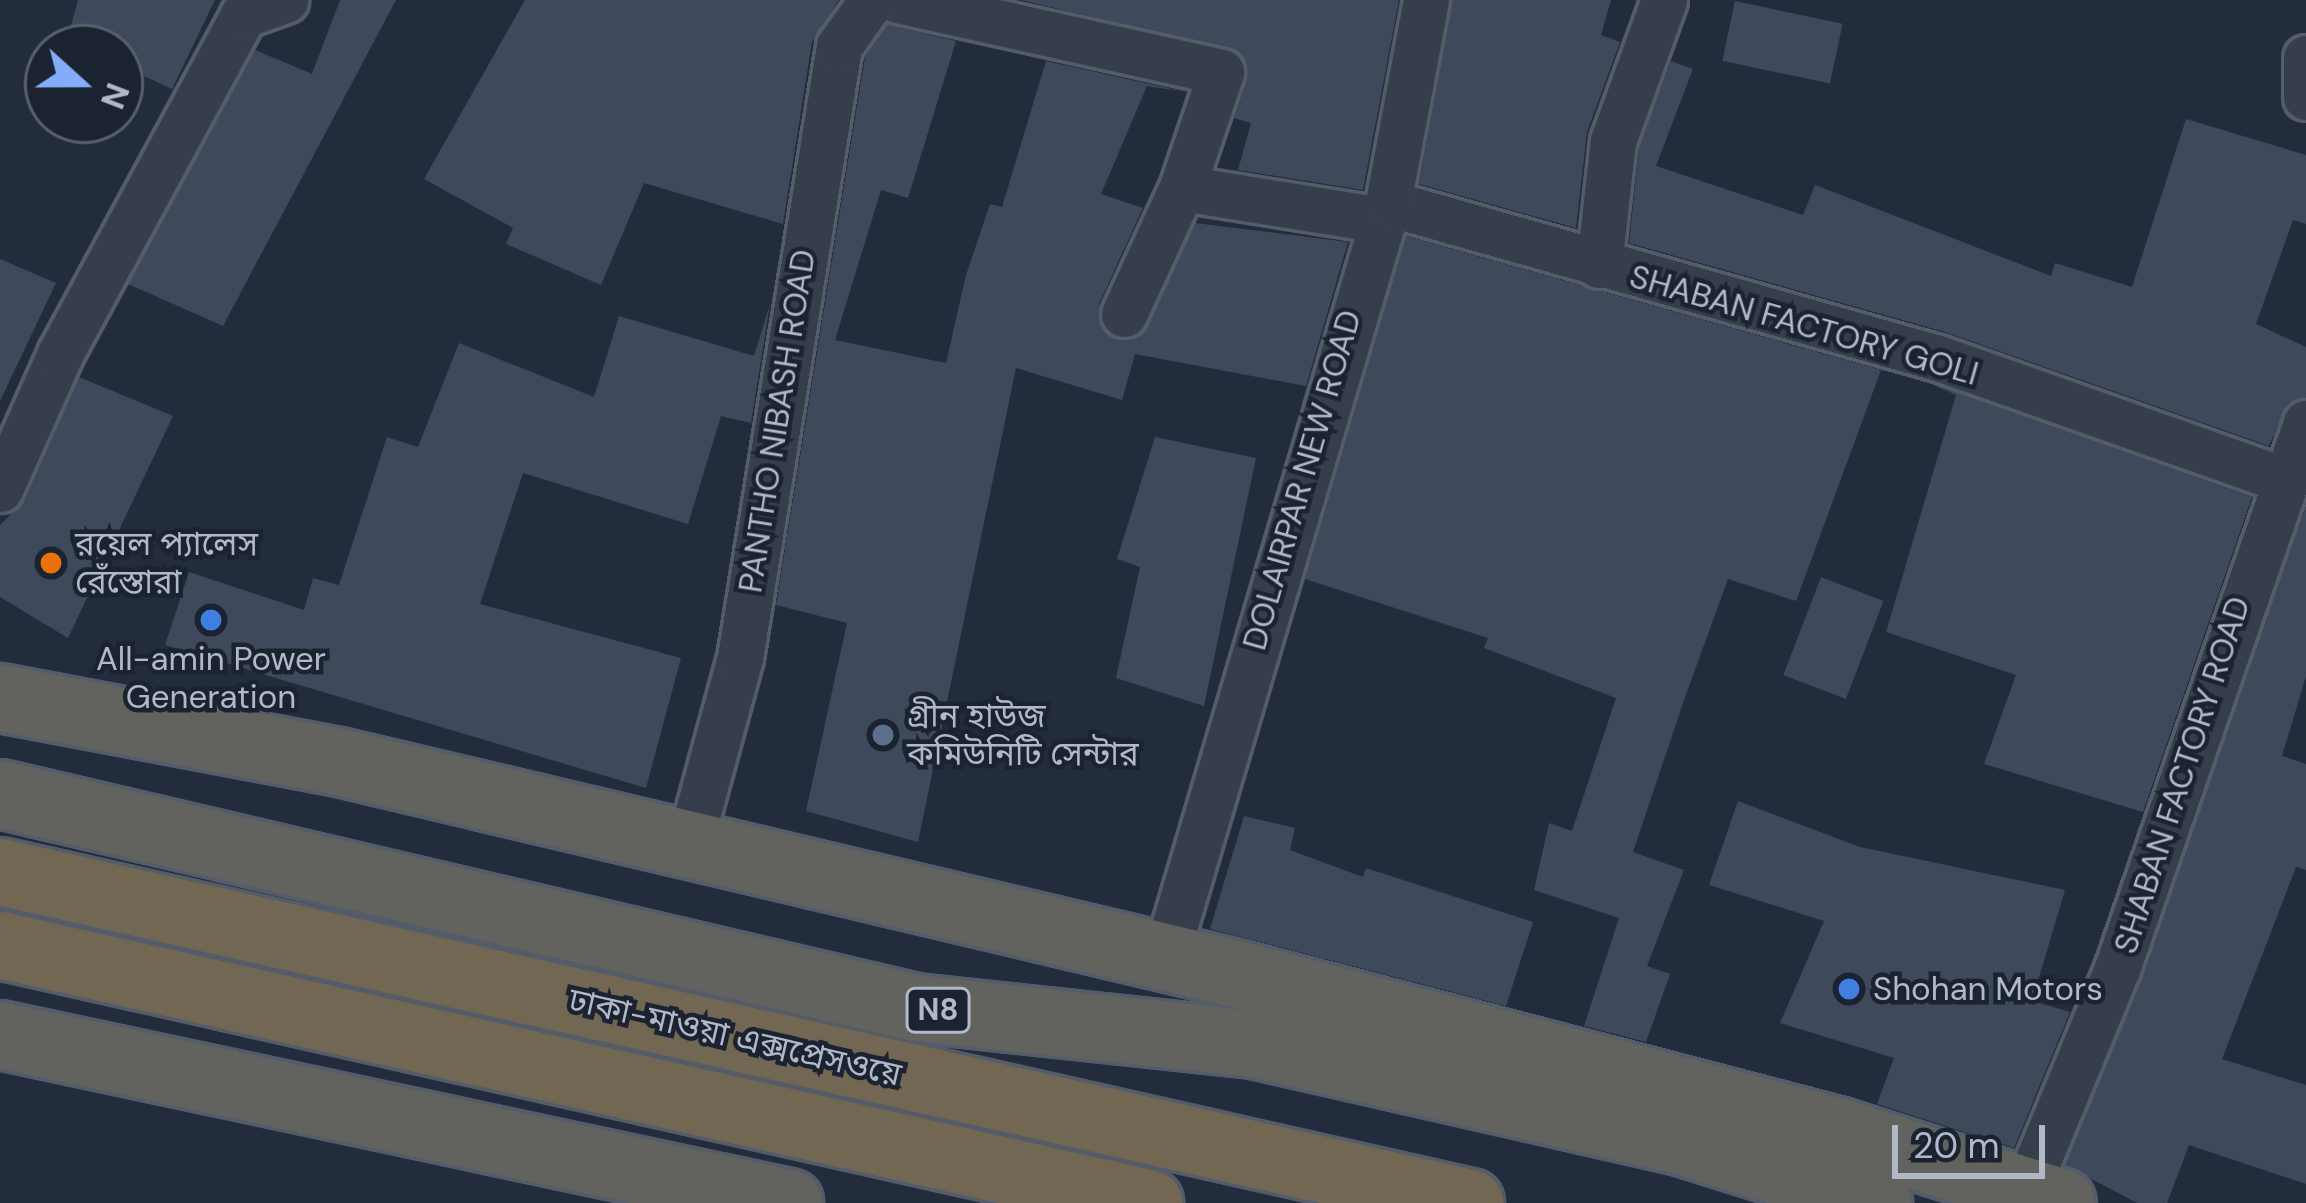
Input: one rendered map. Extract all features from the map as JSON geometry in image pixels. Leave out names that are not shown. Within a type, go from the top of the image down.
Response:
[{"type":"highway","points":[[15,714],[339,762],[688,849],[1166,958],[1838,1131],[2044,1197]]},
{"type":"highway","name":"N8","points":[[0,794],[916,1008],[1252,1044],[1677,1140],[1878,1203]]},
{"type":"highway","name":"ঢাকা-মাওয়া এক্সপ্রেসওয়ে","points":[[0,872],[1470,1203]]},
{"type":"highway","points":[[0,945],[1149,1203]]},
{"type":"highway","points":[[0,1035],[789,1203]]},
{"type":"highway","points":[[471,1136],[586,1203]]},
{"type":"street","points":[[0,489],[243,15],[285,0]]},
{"type":"street","name":"PANTHO NIBASH ROAD","points":[[688,849],[740,658],[839,46],[872,0]]},
{"type":"street","points":[[897,0],[1221,72],[1182,188],[1124,314]]},
{"type":"street","name":"DOLAIRPAR NEW ROAD","points":[[1166,958],[1384,211],[1426,0]]},
{"type":"street","points":[[1599,265],[1613,141],[1664,0]]},
{"type":"street","points":[[2306,58],[2306,98]]},
{"type":"street","name":"SHABAN FACTORY GOLI","points":[[1182,188],[1384,211],[1599,265],[1938,358],[2284,480]]},
{"type":"street","name":"SHABAN FACTORY ROAD","points":[[2044,1197],[2117,969],[2306,423]]},
{"type":"building","points":[[78,0],[215,0],[172,89],[144,76],[144,24],[72,24]]},
{"type":"building","points":[[340,0],[396,0],[223,326],[128,284],[255,50],[312,74]]},
{"type":"building","points":[[525,0],[839,0],[812,42],[783,224],[644,183],[601,285],[506,244],[513,228],[424,179]]},
{"type":"building","points":[[1021,0],[1399,0],[1363,190],[1238,170],[1251,123],[1234,118],[1247,79],[1239,52]]},
{"type":"building","points":[[1452,0],[1611,0],[1601,35],[1620,42],[1587,132],[1576,228],[1419,184]]},
{"type":"building","points":[[1735,1],[1843,24],[1830,84],[1722,61]]},
{"type":"building","points":[[888,25],[956,41],[908,198],[881,190],[835,340],[946,363],[966,275],[990,204],[1002,207],[1046,61],[1186,92],[1147,86],[1101,194],[1143,208],[1099,304],[1112,338],[1148,326],[1195,223],[1348,242],[1306,386],[1135,354],[1122,400],[1016,368],[918,842],[806,811],[847,623],[776,605],[865,57]]},
{"type":"building","points":[[1671,61],[1693,69],[1656,166],[1803,215],[1815,185],[2051,276],[2055,263],[2132,287],[2186,119],[2306,155],[2306,224],[2293,220],[2256,324],[2306,347],[2306,397],[2288,403],[2269,446],[1945,332],[1629,243],[1639,147]]},
{"type":"building","points":[[1406,236],[1881,370],[1796,601],[1728,579],[1684,700],[1633,852],[1684,870],[1647,966],[1670,974],[1646,1042],[1584,1026],[1619,918],[1534,890],[1549,823],[1572,831],[1616,698],[1484,648],[1488,638],[1305,579]]},
{"type":"building","points":[[0,259],[56,283],[0,401]]},
{"type":"building","points":[[770,304],[751,423],[721,416],[688,524],[523,473],[480,604],[681,658],[646,788],[165,645],[189,572],[304,610],[313,578],[339,585],[387,437],[418,447],[459,343],[594,397],[619,316],[754,356]]},
{"type":"building","points":[[79,377],[173,416],[68,638],[0,597],[0,525],[25,500]]},
{"type":"building","points":[[1929,383],[2252,497],[2143,812],[1984,764],[2016,675],[1886,632],[1956,395]]},
{"type":"building","points":[[1155,437],[1256,458],[1204,706],[1116,678],[1140,567],[1117,559]]},
{"type":"building","points":[[2306,506],[2306,676],[2282,756],[2306,764],[2306,870],[2296,867],[2222,1059],[2306,1085],[2306,1184],[2189,1145],[2167,1203],[2137,1203],[2065,1165]]},
{"type":"building","points":[[1821,577],[1884,601],[1846,699],[1783,675]]},
{"type":"building","points":[[1738,801],[1860,847],[2065,890],[2032,1001],[2070,1012],[2014,1148],[1877,1104],[1894,1058],[1780,1023],[1824,921],[1709,885]]},
{"type":"building","points":[[1244,816],[1295,828],[1290,850],[1363,877],[1366,868],[1533,922],[1506,1006],[1210,929]]},
{"type":"place","name":"রয়েল প্যালেস রেঁস্তোরা","points":[[51,563]]},
{"type":"place","name":"All-amin Power Generation","points":[[211,620]]},
{"type":"place","name":"গ্রীন হাউজ কমিউনিটি সেন্টার","points":[[883,735]]},
{"type":"place","name":"Shohan Motors","points":[[1849,989]]}]
